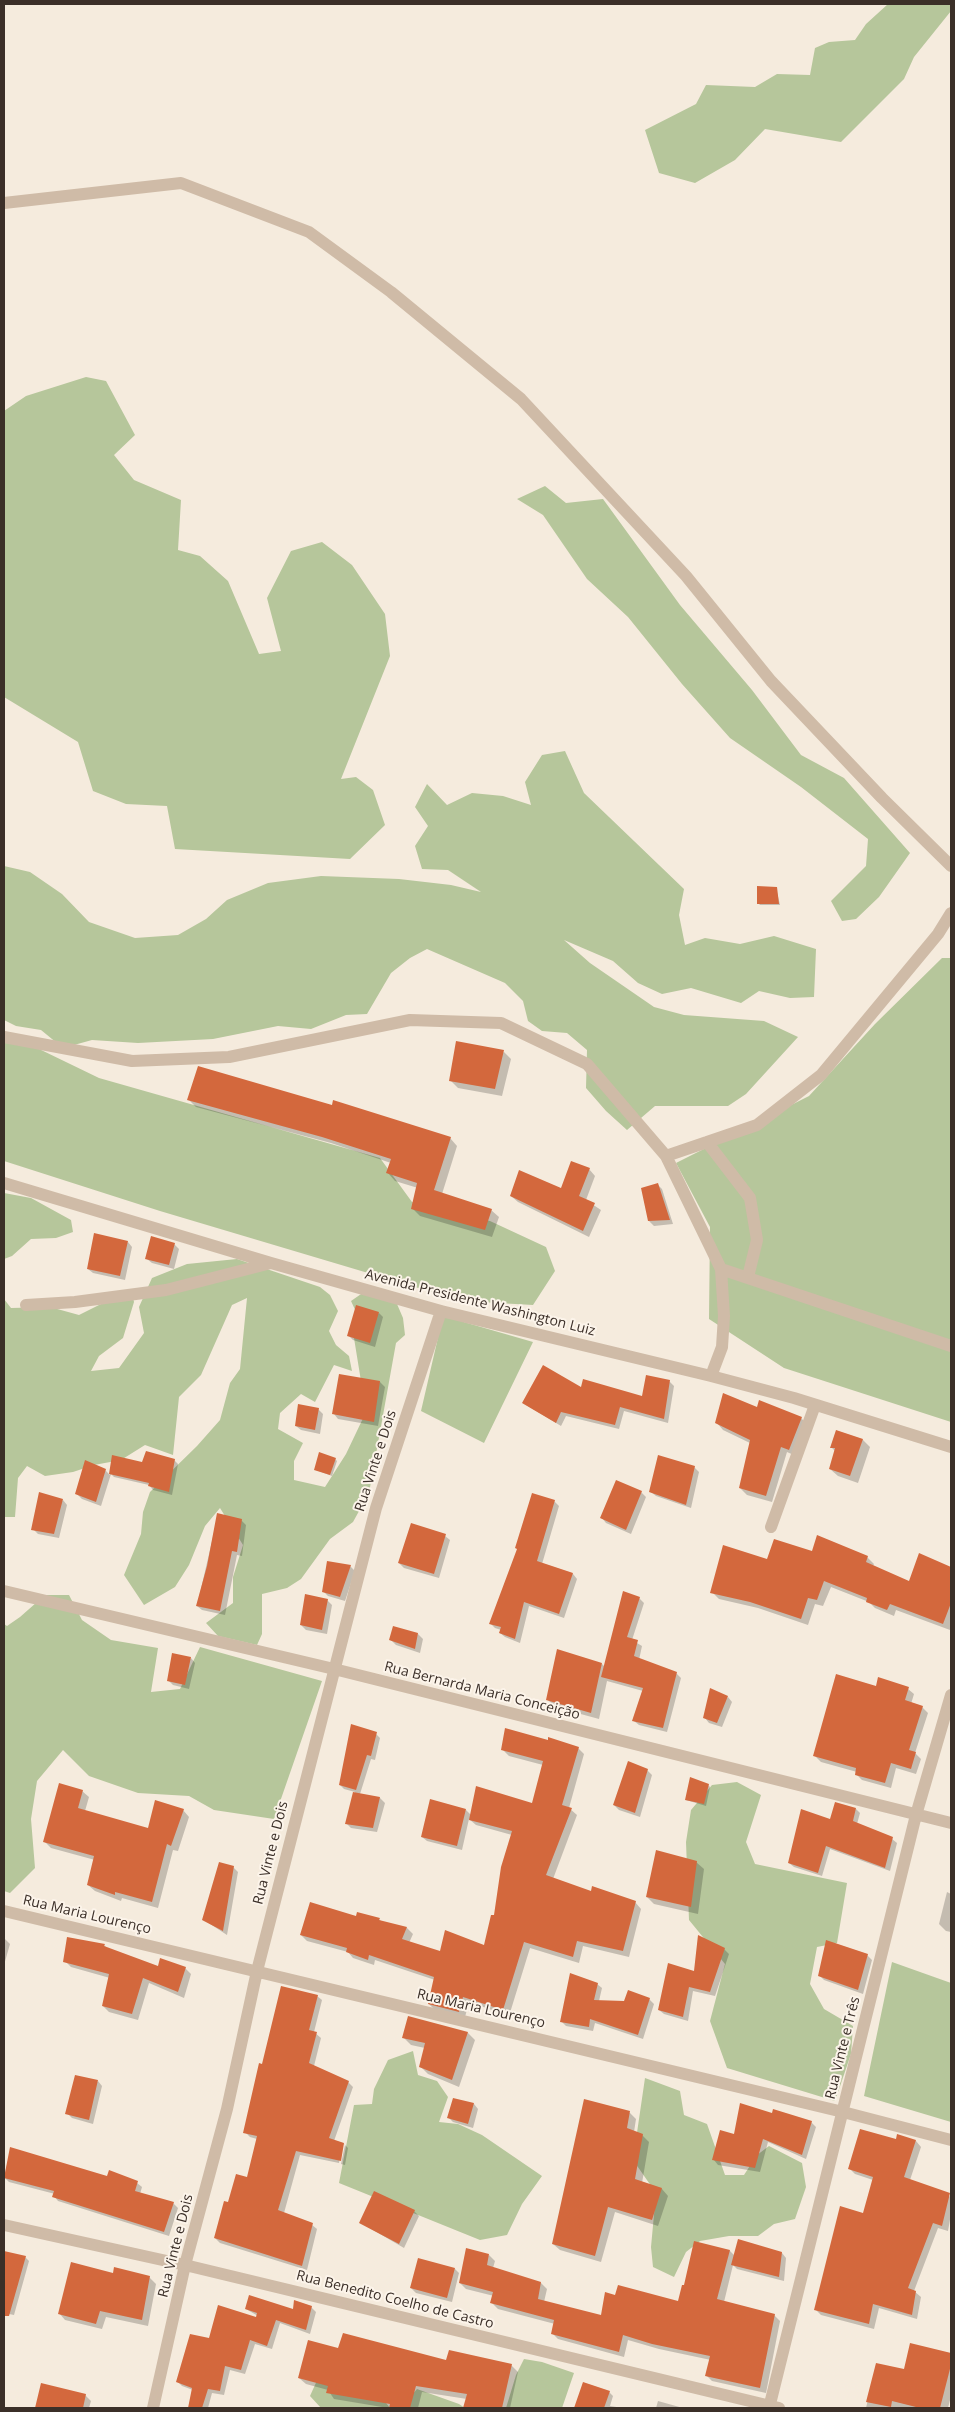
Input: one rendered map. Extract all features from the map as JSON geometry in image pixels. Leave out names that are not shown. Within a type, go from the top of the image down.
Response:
[{"type":"street","points":[[4,203],[181,183],[309,232],[391,292],[521,399],[686,576],[771,681],[882,798],[951,866]]},
{"type":"street","points":[[666,1156],[757,1125],[821,1075],[938,934],[951,913]]},
{"type":"street","points":[[4,1037],[132,1061],[229,1058],[410,1020],[501,1023],[588,1064],[666,1156],[721,1269],[724,1316],[722,1347],[711,1376]]},
{"type":"street","points":[[708,1142],[750,1198],[757,1240],[748,1277]]},
{"type":"street","name":"Avenida Presidente Washington Luiz","points":[[4,1182],[271,1264],[441,1311],[711,1376],[815,1405],[951,1447]]},
{"type":"street","points":[[26,1305],[75,1302],[166,1290],[271,1264]]},
{"type":"street","points":[[721,1269],[951,1346]]},
{"type":"street","name":"Rua Vinte e Dois","points":[[154,2408],[185,2265],[227,2109],[257,1971],[376,1508],[441,1311]]},
{"type":"street","points":[[772,1527],[815,1405]]},
{"type":"street","name":"Rua Bernarda Maria Conceição","points":[[4,1591],[334,1669],[951,1823]]},
{"type":"street","name":"Rua Vinte e Três","points":[[772,2407],[842,2112],[916,1815],[951,1695]]},
{"type":"street","name":"Rua Maria Lourenço","points":[[4,1911],[842,2112],[951,2140]]},
{"type":"street","name":"Rua Benedito Coelho de Castro","points":[[4,2225],[185,2265],[772,2407]]},
{"type":"green space","points":[[888,4],[951,4],[951,11],[914,57],[904,79],[841,142],[765,129],[735,160],[695,183],[659,173],[645,130],[696,104],[706,85],[755,87],[777,74],[810,75],[815,48],[829,42],[855,40],[866,24]]},
{"type":"green space","points":[[86,377],[106,381],[135,435],[114,455],[134,480],[181,500],[178,550],[200,556],[228,581],[259,654],[281,651],[267,598],[291,551],[322,542],[352,565],[385,614],[390,656],[341,779],[356,777],[373,790],[385,825],[350,859],[175,849],[167,806],[126,804],[93,791],[78,742],[4,697],[4,411],[26,396]]},
{"type":"green space","points":[[545,486],[566,503],[603,499],[680,605],[752,690],[801,755],[844,778],[910,853],[879,897],[856,919],[842,921],[831,901],[866,866],[868,839],[801,787],[730,738],[682,684],[628,617],[587,579],[543,515],[517,499]]},
{"type":"green space","points":[[565,751],[584,793],[684,889],[679,915],[685,945],[705,938],[740,944],[774,936],[816,949],[814,997],[790,998],[759,991],[741,1003],[691,988],[662,994],[638,983],[613,961],[564,940],[590,963],[654,1007],[684,1015],[764,1021],[798,1037],[746,1094],[728,1106],[655,1106],[627,1130],[606,1111],[586,1088],[587,1050],[567,1033],[542,1031],[528,1021],[523,1001],[505,983],[427,949],[410,958],[391,973],[367,1014],[346,1015],[311,1029],[278,1026],[213,1039],[138,1043],[92,1040],[63,1048],[41,1030],[16,1026],[4,1020],[4,866],[30,872],[62,894],[89,922],[135,938],[178,935],[206,919],[227,900],[268,883],[321,876],[399,879],[451,885],[481,892],[448,870],[422,869],[415,846],[428,826],[415,807],[427,784],[447,805],[472,793],[503,796],[531,805],[525,782],[542,755]]},
{"type":"green space","points":[[942,958],[951,958],[951,1422],[784,1368],[709,1319],[710,1227],[676,1163],[809,1096],[875,1024]]},
{"type":"green space","points":[[4,1032],[99,1078],[380,1158],[412,1202],[490,1221],[546,1247],[555,1271],[533,1305],[462,1301],[160,1211],[4,1161]]},
{"type":"green space","points":[[4,1193],[31,1198],[71,1220],[73,1232],[56,1238],[31,1239],[12,1256],[4,1259]]},
{"type":"green space","points":[[237,1259],[320,1287],[330,1295],[338,1311],[329,1331],[336,1345],[349,1356],[352,1371],[334,1365],[315,1402],[301,1394],[280,1413],[278,1429],[303,1443],[294,1461],[294,1480],[325,1487],[346,1454],[366,1412],[354,1338],[364,1329],[351,1301],[364,1292],[397,1304],[403,1318],[405,1335],[396,1343],[369,1493],[353,1522],[330,1539],[301,1579],[287,1588],[262,1594],[262,1634],[257,1645],[218,1636],[206,1623],[233,1603],[233,1577],[243,1545],[220,1508],[205,1526],[189,1565],[175,1587],[144,1605],[124,1575],[141,1534],[143,1512],[150,1492],[197,1446],[220,1420],[230,1383],[240,1369],[247,1298],[232,1305],[201,1375],[179,1397],[173,1455],[145,1445],[121,1460],[94,1465],[73,1472],[45,1476],[27,1466],[18,1478],[15,1517],[4,1517],[4,1299],[11,1308],[50,1307],[79,1315],[131,1289],[134,1302],[123,1338],[99,1356],[91,1371],[119,1368],[144,1333],[139,1307],[152,1278],[187,1264]]},
{"type":"green space","points":[[443,1316],[533,1342],[484,1443],[421,1411]]},
{"type":"green space","points":[[45,1595],[69,1595],[82,1620],[111,1640],[158,1648],[151,1692],[180,1689],[200,1647],[322,1681],[274,1819],[214,1810],[189,1796],[138,1793],[89,1776],[63,1750],[37,1781],[31,1819],[35,1868],[10,1893],[4,1891],[4,1624],[7,1626],[20,1617]]},
{"type":"green space","points":[[737,1782],[761,1795],[746,1842],[755,1864],[847,1883],[837,1943],[817,1947],[810,1984],[824,2009],[853,2026],[851,2054],[835,2101],[727,2068],[710,2021],[725,1964],[689,1920],[686,1842],[691,1810],[712,1785]]},
{"type":"green space","points":[[892,1962],[951,1983],[951,2122],[864,2096]]},
{"type":"green space","points":[[413,2051],[418,2075],[437,2081],[448,2097],[439,2122],[458,2124],[482,2135],[542,2176],[522,2204],[507,2235],[480,2240],[339,2183],[354,2105],[372,2104],[374,2089],[388,2060]]},
{"type":"green space","points":[[645,2078],[680,2091],[684,2115],[707,2124],[725,2175],[744,2175],[757,2155],[769,2146],[802,2163],[806,2187],[795,2219],[774,2224],[758,2236],[729,2236],[700,2241],[686,2252],[674,2277],[653,2267],[651,2247],[656,2193],[633,2160]]},
{"type":"green space","points":[[524,2359],[542,2362],[574,2373],[562,2408],[506,2408],[516,2375]]},
{"type":"green space","points":[[319,2376],[380,2395],[390,2408],[321,2408],[310,2396]]},
{"type":"green space","points":[[417,2389],[459,2404],[465,2408],[400,2408]]},
{"type":"building","points":[[757,886],[777,887],[779,904],[757,904]]},
{"type":"building","points":[[456,1041],[504,1050],[495,1089],[449,1081]]},
{"type":"building","points":[[198,1066],[332,1105],[333,1100],[451,1137],[434,1190],[492,1209],[485,1230],[411,1209],[417,1183],[386,1173],[391,1159],[322,1137],[187,1100]]},
{"type":"building","points":[[571,1161],[590,1168],[579,1196],[595,1203],[583,1231],[510,1196],[519,1170],[561,1188]]},
{"type":"building","points":[[658,1183],[670,1220],[648,1221],[641,1188]]},
{"type":"building","points":[[94,1233],[128,1241],[120,1276],[87,1269]]},
{"type":"building","points":[[151,1236],[175,1243],[169,1265],[145,1259]]},
{"type":"building","points":[[356,1305],[379,1312],[370,1343],[347,1336]]},
{"type":"building","points":[[543,1365],[581,1387],[583,1379],[642,1396],[646,1375],[670,1380],[664,1419],[620,1407],[615,1425],[561,1412],[556,1423],[522,1403]]},
{"type":"building","points":[[339,1374],[380,1381],[374,1422],[332,1414]]},
{"type":"building","points":[[723,1393],[757,1407],[759,1400],[802,1417],[789,1450],[781,1447],[766,1496],[739,1488],[750,1440],[715,1423]]},
{"type":"building","points":[[298,1404],[319,1408],[315,1430],[295,1426]]},
{"type":"building","points":[[836,1430],[863,1439],[850,1476],[829,1469],[835,1448],[830,1448]]},
{"type":"building","points":[[146,1451],[175,1459],[169,1492],[148,1486],[149,1483],[109,1474],[112,1455],[142,1462]]},
{"type":"building","points":[[319,1452],[336,1458],[330,1475],[314,1470]]},
{"type":"building","points":[[658,1455],[695,1466],[686,1505],[649,1492]]},
{"type":"building","points":[[85,1460],[106,1469],[96,1502],[75,1494]]},
{"type":"building","points":[[616,1480],[642,1491],[626,1530],[600,1518]]},
{"type":"building","points":[[39,1492],[63,1499],[54,1534],[31,1530]]},
{"type":"building","points":[[532,1493],[555,1500],[537,1561],[573,1573],[559,1614],[524,1602],[515,1639],[499,1633],[501,1627],[489,1624],[517,1549],[515,1548]]},
{"type":"building","points":[[217,1513],[242,1519],[237,1552],[232,1551],[220,1611],[196,1606],[207,1566]]},
{"type":"building","points":[[411,1523],[446,1534],[434,1574],[398,1563]]},
{"type":"building","points":[[817,1535],[868,1556],[866,1562],[909,1581],[919,1553],[951,1567],[951,1603],[943,1624],[890,1604],[887,1610],[866,1602],[867,1598],[824,1581],[817,1600],[808,1598],[801,1619],[750,1602],[710,1593],[723,1545],[767,1559],[774,1539],[812,1551]]},
{"type":"building","points":[[327,1561],[351,1565],[340,1597],[322,1592]]},
{"type":"building","points":[[623,1591],[640,1597],[627,1637],[638,1640],[634,1656],[677,1672],[663,1728],[632,1721],[643,1688],[601,1677]]},
{"type":"building","points":[[305,1594],[328,1599],[322,1630],[300,1625]]},
{"type":"building","points":[[393,1626],[418,1633],[415,1649],[389,1640]]},
{"type":"building","points":[[557,1649],[602,1663],[591,1713],[546,1700]]},
{"type":"building","points":[[172,1653],[191,1657],[185,1685],[167,1681]]},
{"type":"building","points":[[836,1674],[876,1686],[878,1677],[909,1687],[905,1700],[923,1706],[909,1750],[916,1752],[911,1769],[891,1763],[885,1783],[855,1775],[856,1768],[813,1756]]},
{"type":"building","points":[[710,1688],[728,1696],[717,1723],[703,1718]]},
{"type":"building","points":[[351,1724],[377,1732],[371,1756],[367,1755],[356,1790],[339,1785]]},
{"type":"building","points":[[505,1728],[548,1740],[548,1737],[579,1747],[562,1805],[572,1808],[546,1875],[591,1891],[592,1886],[636,1901],[623,1951],[577,1941],[573,1957],[524,1942],[503,2010],[463,1997],[459,2012],[428,2004],[434,1977],[369,1955],[368,1960],[346,1952],[347,1948],[300,1935],[310,1902],[356,1916],[357,1912],[407,1927],[402,1939],[440,1951],[445,1930],[484,1945],[491,1915],[494,1915],[501,1867],[512,1831],[469,1820],[476,1786],[532,1803],[543,1761],[501,1750]]},
{"type":"building","points":[[628,1761],[648,1769],[635,1813],[613,1805]]},
{"type":"building","points":[[690,1777],[709,1784],[704,1804],[685,1800]]},
{"type":"building","points":[[59,1783],[83,1790],[78,1808],[148,1828],[155,1800],[184,1809],[171,1846],[167,1844],[152,1902],[115,1892],[115,1895],[87,1885],[94,1856],[43,1842]]},
{"type":"building","points":[[353,1792],[380,1797],[373,1828],[345,1824]]},
{"type":"building","points":[[430,1799],[466,1809],[457,1846],[421,1837]]},
{"type":"building","points":[[835,1802],[856,1808],[853,1821],[893,1837],[885,1868],[826,1846],[818,1873],[788,1863],[801,1809],[830,1819]]},
{"type":"building","points":[[656,1850],[697,1861],[691,1907],[646,1897]]},
{"type":"building","points":[[219,1862],[234,1866],[223,1931],[202,1920]]},
{"type":"building","points":[[698,1935],[725,1948],[710,1992],[689,1987],[683,2017],[658,2010],[668,1963],[694,1971]]},
{"type":"building","points":[[67,1937],[105,1944],[104,1946],[158,1966],[160,1958],[186,1967],[178,1992],[143,1978],[132,2014],[102,2006],[109,1974],[63,1962]]},
{"type":"building","points":[[826,1940],[868,1954],[858,1990],[818,1976]]},
{"type":"building","points":[[570,1973],[598,1983],[594,2000],[624,2001],[628,1990],[650,1998],[638,2035],[590,2019],[589,2027],[560,2022]]},
{"type":"building","points":[[281,1986],[318,1995],[309,2030],[317,2032],[309,2063],[349,2081],[329,2138],[344,2143],[341,2161],[296,2151],[278,2210],[313,2223],[302,2266],[214,2238],[224,2201],[228,2202],[236,2174],[247,2177],[257,2136],[243,2133],[259,2063],[262,2064]]},
{"type":"building","points":[[408,2016],[468,2032],[452,2080],[419,2067],[425,2043],[402,2038]]},
{"type":"building","points":[[75,2075],[98,2080],[89,2120],[65,2114]]},
{"type":"building","points":[[453,2098],[474,2103],[468,2124],[447,2118]]},
{"type":"building","points":[[584,2099],[630,2111],[627,2128],[643,2134],[635,2179],[662,2188],[652,2220],[608,2207],[595,2256],[552,2244]]},
{"type":"building","points":[[740,2103],[772,2113],[773,2109],[812,2121],[802,2155],[763,2139],[755,2168],[712,2160],[720,2130],[734,2134]]},
{"type":"building","points":[[860,2129],[896,2139],[897,2134],[916,2140],[904,2177],[950,2193],[942,2226],[933,2223],[908,2288],[916,2291],[912,2315],[873,2304],[869,2324],[814,2310],[840,2206],[863,2213],[873,2177],[848,2169]]},
{"type":"building","points":[[10,2147],[107,2176],[109,2170],[138,2181],[135,2191],[174,2202],[164,2232],[52,2197],[54,2191],[4,2178]]},
{"type":"building","points":[[374,2191],[415,2210],[399,2244],[359,2223]]},
{"type":"building","points":[[738,2239],[782,2252],[779,2277],[731,2265]]},
{"type":"building","points":[[694,2241],[730,2250],[717,2299],[775,2314],[760,2388],[705,2376],[710,2356],[652,2344],[623,2335],[619,2352],[551,2334],[554,2320],[490,2303],[493,2292],[459,2283],[466,2248],[489,2254],[487,2265],[541,2282],[538,2299],[601,2315],[605,2292],[615,2295],[618,2285],[678,2301],[682,2285],[684,2285]]},
{"type":"building","points":[[4,2251],[26,2256],[9,2316],[4,2316]]},
{"type":"building","points":[[418,2258],[455,2268],[447,2298],[410,2288]]},
{"type":"building","points":[[71,2262],[113,2273],[114,2267],[150,2276],[142,2320],[100,2311],[96,2324],[58,2314]]},
{"type":"building","points":[[249,2295],[293,2309],[294,2300],[312,2306],[306,2330],[276,2320],[267,2346],[250,2340],[241,2370],[225,2366],[220,2391],[208,2389],[202,2408],[188,2408],[192,2388],[176,2382],[190,2334],[209,2338],[218,2305],[256,2317],[257,2313],[245,2309]]},
{"type":"building","points":[[343,2333],[446,2360],[449,2350],[512,2364],[502,2408],[463,2408],[467,2394],[416,2386],[410,2408],[389,2408],[390,2404],[326,2393],[328,2386],[298,2378],[308,2340],[338,2348]]},
{"type":"building","points":[[910,2343],[951,2353],[951,2365],[940,2408],[920,2408],[892,2401],[891,2407],[866,2402],[876,2363],[904,2369]]},
{"type":"building","points":[[583,2382],[610,2391],[604,2408],[574,2408]]},
{"type":"building","points":[[41,2383],[86,2394],[83,2408],[35,2408]]}]
